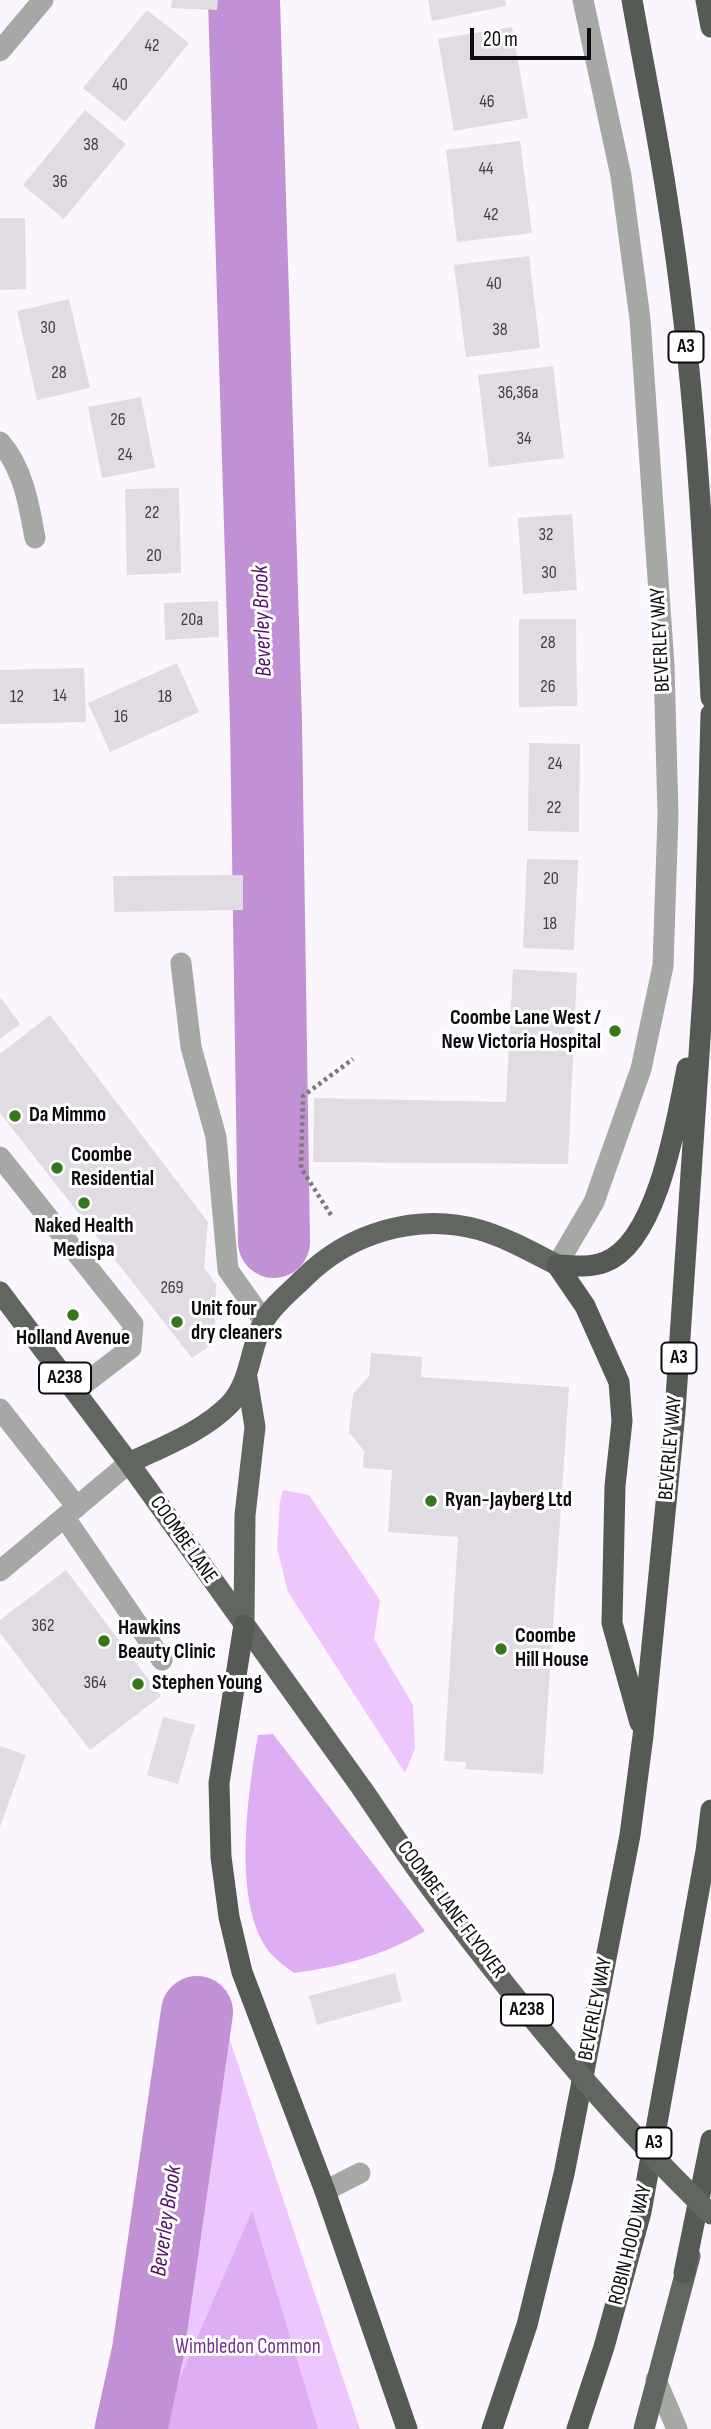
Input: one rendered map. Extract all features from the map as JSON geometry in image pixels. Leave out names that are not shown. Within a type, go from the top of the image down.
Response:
[{"type":"highway","name":"A3","points":[[632,0],[668,206],[692,399],[711,698]]},
{"type":"highway","points":[[706,0],[711,27]]},
{"type":"highway","name":"BEVERLEY WAY","points":[[492,2429],[527,2325],[564,2174],[630,1835],[643,1736],[675,1412],[704,980],[711,714]]},
{"type":"highway","points":[[557,1265],[594,1265],[622,1253],[637,1236],[650,1211],[677,1119],[704,980]]},
{"type":"highway","points":[[557,1265],[584,1306],[620,1382],[622,1421],[615,1486],[612,1623],[643,1736]]},
{"type":"highway","points":[[244,1625],[219,1783],[221,1857],[229,1917],[242,1972],[325,2191],[407,2429]]},
{"type":"highway","name":"ROBIN HOOD WAY","points":[[577,2429],[604,2347],[641,2212],[706,1851],[711,1810]]},
{"type":"highway","points":[[684,2273],[711,2140]]},
{"type":"main road","points":[[130,1464],[216,1416],[231,1403],[247,1378],[264,1321],[321,1260],[351,1244],[407,1224],[444,1223],[480,1230],[557,1265]]},
{"type":"main road","name":"COOMBE LANE","points":[[0,1292],[130,1464],[363,1790]]},
{"type":"main road","points":[[244,1625],[245,1515],[255,1427],[247,1378]]},
{"type":"main road","name":"COOMBE LANE FLYOVER","points":[[363,1790],[434,1893],[503,1981],[630,2130],[711,2214]]},
{"type":"main road","points":[[644,2429],[684,2273],[711,2198]]},
{"type":"street","points":[[0,51],[43,0]]},
{"type":"street","name":"BEVERLEY WAY","points":[[557,1265],[594,1202],[641,1069],[663,966],[668,815],[664,665],[640,319],[621,176],[583,0]]},
{"type":"street","points":[[0,442],[12,456],[24,490],[35,538]]},
{"type":"street","points":[[181,963],[191,1046],[216,1137],[228,1270],[264,1321]]},
{"type":"street","points":[[0,1157],[132,1324],[131,1348],[75,1391]]},
{"type":"street","points":[[0,1409],[71,1512],[162,1660]]},
{"type":"street","points":[[0,1572],[130,1464]]},
{"type":"street","points":[[325,2191],[360,2172]]},
{"type":"street","points":[[656,2380],[677,2429]]},
{"type":"path","points":[[331,1215],[301,1168],[303,1096],[353,1059]]},
{"type":"green space","points":[[283,1490],[309,1495],[380,1600],[374,1639],[413,1705],[415,1749],[405,1773],[288,1592],[277,1548]]},
{"type":"green space","points":[[273,1734],[425,1931],[378,1953],[294,1973],[273,1956],[260,1936],[251,1910],[246,1850],[250,1787],[258,1735]]},
{"type":"green space","name":"Wimbledon Common","points":[[225,2025],[360,2429],[151,2429]]},
{"type":"green space","points":[[252,2211],[318,2429],[94,2429],[103,2390],[168,2405]]},
{"type":"building","points":[[172,0],[218,0],[217,10],[171,8]]},
{"type":"building","points":[[428,0],[505,0],[506,6],[432,21]]},
{"type":"building","points":[[147,10],[189,43],[125,122],[83,88]]},
{"type":"building","points":[[512,27],[528,118],[454,131],[438,39]]},
{"type":"building","points":[[85,110],[126,144],[64,219],[23,185]]},
{"type":"building","points":[[520,141],[532,233],[457,242],[446,150]]},
{"type":"building","points":[[0,218],[25,218],[26,289],[0,290]]},
{"type":"building","points":[[529,256],[540,348],[466,357],[454,265]]},
{"type":"building","points":[[69,299],[90,388],[37,400],[17,311]]},
{"type":"building","points":[[553,366],[564,458],[489,467],[478,375]]},
{"type":"building","points":[[141,397],[155,468],[102,478],[88,407]]},
{"type":"building","points":[[179,488],[181,573],[127,575],[125,489]]},
{"type":"building","points":[[572,514],[577,590],[523,594],[518,518]]},
{"type":"building","points":[[218,601],[219,637],[165,640],[164,603]]},
{"type":"building","points":[[519,619],[576,619],[577,706],[519,707]]},
{"type":"building","points":[[177,663],[199,712],[110,752],[88,703]]},
{"type":"building","points":[[84,668],[86,722],[0,724],[0,670]]},
{"type":"building","points":[[529,743],[580,744],[579,832],[528,831]]},
{"type":"building","points":[[527,859],[578,860],[574,950],[523,948]]},
{"type":"building","points":[[243,875],[243,910],[114,912],[113,876]]},
{"type":"building","points":[[513,969],[577,973],[568,1164],[313,1162],[314,1098],[506,1102]]},
{"type":"building","points":[[0,997],[20,1024],[0,1039]]},
{"type":"building","points":[[50,1015],[208,1222],[204,1268],[216,1284],[214,1343],[192,1358],[0,1113],[0,1054]]},
{"type":"building","name":"Coombe Hill House","points":[[371,1353],[422,1357],[421,1377],[569,1387],[543,1774],[465,1769],[466,1762],[444,1761],[458,1537],[388,1532],[392,1470],[363,1468],[364,1451],[349,1432],[353,1394],[369,1376]]},
{"type":"building","points":[[66,1570],[161,1696],[90,1750],[0,1633],[0,1620]]},
{"type":"building","points":[[163,1717],[195,1725],[178,1784],[147,1775]]},
{"type":"building","points":[[0,1746],[26,1755],[0,1827]]},
{"type":"building","points":[[395,1973],[402,2001],[317,2025],[309,1996]]},
{"type":"waterway","name":"Beverley Brook","points":[[244,0],[266,722],[274,1242]]},
{"type":"waterway","name":"Beverley Brook","points":[[131,2429],[148,2351],[197,2012]]},
{"type":"place","name":"Coombe Lane West / New Victoria Hospital","points":[[615,1031]]},
{"type":"place","name":"Da Mimmo","points":[[15,1116]]},
{"type":"place","name":"Coombe Residential","points":[[57,1168]]},
{"type":"place","name":"Naked Health Medispa","points":[[84,1203]]},
{"type":"place","name":"Holland Avenue","points":[[73,1315]]},
{"type":"place","name":"Unit four dry cleaners","points":[[177,1322]]},
{"type":"place","name":"Ryan-Jayberg Ltd","points":[[431,1501]]},
{"type":"place","name":"Hawkins Beauty Clinic","points":[[104,1641]]},
{"type":"place","name":"Coombe Hill House","points":[[501,1649]]},
{"type":"place","name":"Stephen Young","points":[[138,1684]]}]
